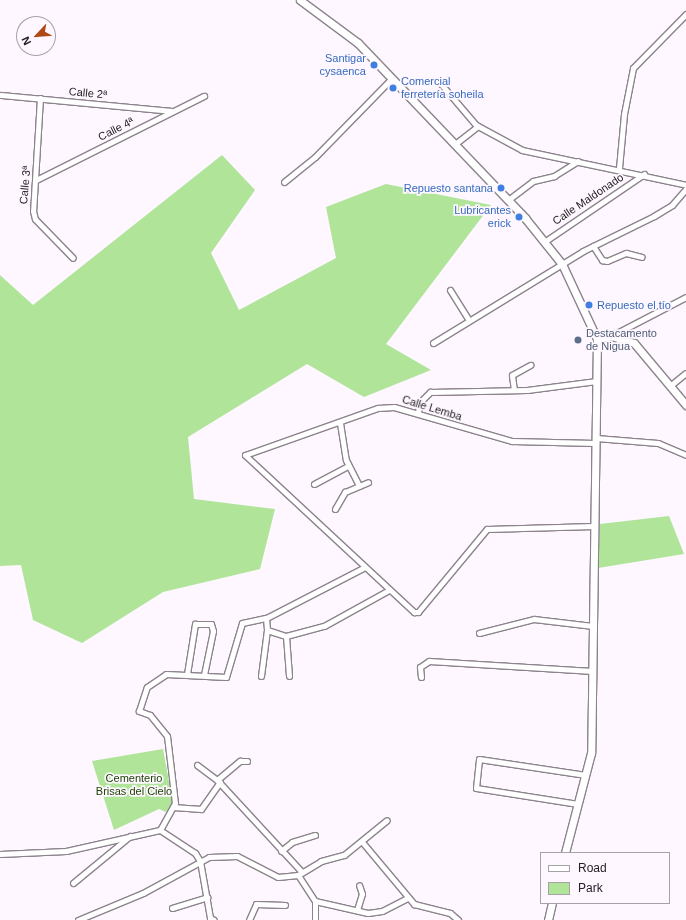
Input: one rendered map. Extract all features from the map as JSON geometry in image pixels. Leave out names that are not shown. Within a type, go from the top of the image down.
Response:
[{"type":"street","points":[[300,0],[344,31],[392,78],[508,200],[562,264],[597,339],[591,753],[565,852]]},
{"type":"street","points":[[619,168],[624,114],[633,68],[685,16]]},
{"type":"street","points":[[284,182],[314,157],[392,78]]},
{"type":"street","points":[[441,84],[478,126],[522,150],[619,168],[686,184]]},
{"type":"street","name":"Calle 2ª","points":[[0,95],[174,111]]},
{"type":"street","name":"Calle 4ª","points":[[36,180],[204,96]]},
{"type":"street","name":"Calle 3ª","points":[[40,98],[35,219],[73,258]]},
{"type":"street","points":[[455,144],[478,126]]},
{"type":"street","points":[[508,200],[533,181],[554,176],[578,161]]},
{"type":"street","name":"Calle Maldonado","points":[[544,242],[644,174]]},
{"type":"street","points":[[432,343],[593,246],[654,216],[672,205],[686,189]]},
{"type":"street","points":[[593,246],[602,260],[607,261],[626,253],[642,257]]},
{"type":"street","points":[[450,290],[469,321]]},
{"type":"street","points":[[597,339],[611,336],[686,297]]},
{"type":"street","points":[[611,336],[634,343],[671,385],[686,405]]},
{"type":"street","points":[[514,390],[512,375],[530,365]]},
{"type":"street","points":[[671,385],[686,373]]},
{"type":"street","points":[[418,413],[419,403],[430,392],[514,390],[596,381]]},
{"type":"street","name":"Calle Lemba","points":[[365,567],[245,455],[340,423],[378,408],[394,407],[512,441],[595,440],[658,443],[686,455]]},
{"type":"street","points":[[340,423],[348,466],[359,486]]},
{"type":"street","points":[[314,484],[348,466]]},
{"type":"street","points":[[335,509],[345,492],[368,482]]},
{"type":"street","points":[[160,830],[173,807],[167,736],[150,715],[141,715],[139,711],[147,687],[166,674],[226,677],[242,623],[266,618],[365,567],[389,590],[418,612],[487,529],[594,526]]},
{"type":"street","points":[[267,630],[286,636],[324,626],[389,590]]},
{"type":"street","points":[[261,676],[267,630],[266,618]]},
{"type":"street","points":[[479,633],[534,619],[593,626]]},
{"type":"street","points":[[187,674],[195,624],[211,624],[213,630],[204,675]]},
{"type":"street","points":[[286,636],[289,676]]},
{"type":"street","points":[[421,677],[420,667],[429,661],[593,670]]},
{"type":"street","points":[[578,804],[476,788],[479,759],[586,775]]},
{"type":"street","points":[[173,807],[201,809],[218,781],[240,761],[247,761]]},
{"type":"street","points":[[197,765],[218,781],[281,850],[300,874],[315,901],[314,920]]},
{"type":"street","points":[[78,920],[143,893],[209,857],[237,856],[278,876],[300,874],[363,843],[387,820]]},
{"type":"street","points":[[0,854],[66,850],[160,830],[195,853],[200,862],[211,919]]},
{"type":"street","points":[[281,850],[292,842],[315,835]]},
{"type":"street","points":[[73,883],[131,836]]},
{"type":"street","points":[[363,843],[407,898],[414,904],[450,913],[458,920]]},
{"type":"street","points":[[358,910],[362,894],[359,885]]},
{"type":"street","points":[[172,908],[207,897]]},
{"type":"street","points":[[315,901],[358,910],[382,911],[407,898]]},
{"type":"street","points":[[249,920],[256,904],[285,905]]},
{"type":"street","points":[[548,920],[552,904]]},
{"type":"green space","points":[[222,155],[255,190],[211,253],[239,310],[336,258],[326,207],[386,184],[491,205],[386,344],[431,370],[364,397],[307,364],[188,437],[194,499],[275,509],[260,569],[163,592],[82,643],[33,620],[21,565],[0,566],[0,275],[33,305]]},
{"type":"green space","points":[[669,516],[684,554],[598,568],[600,524]]},
{"type":"green space","name":"Cementerio Brisas del Cielo","points":[[163,749],[173,803],[166,812],[159,809],[114,830],[92,761]]},
{"type":"place","name":"Santigar cysaenca","points":[[374,65]]},
{"type":"place","name":"Comercial ferretería soheila","points":[[393,88]]},
{"type":"place","name":"Repuesto santana","points":[[501,188]]},
{"type":"place","name":"Lubricantes erick","points":[[519,217]]},
{"type":"place","name":"Repuesto el tío","points":[[589,305]]},
{"type":"place","name":"Destacamento de Nigua","points":[[578,340]]}]
